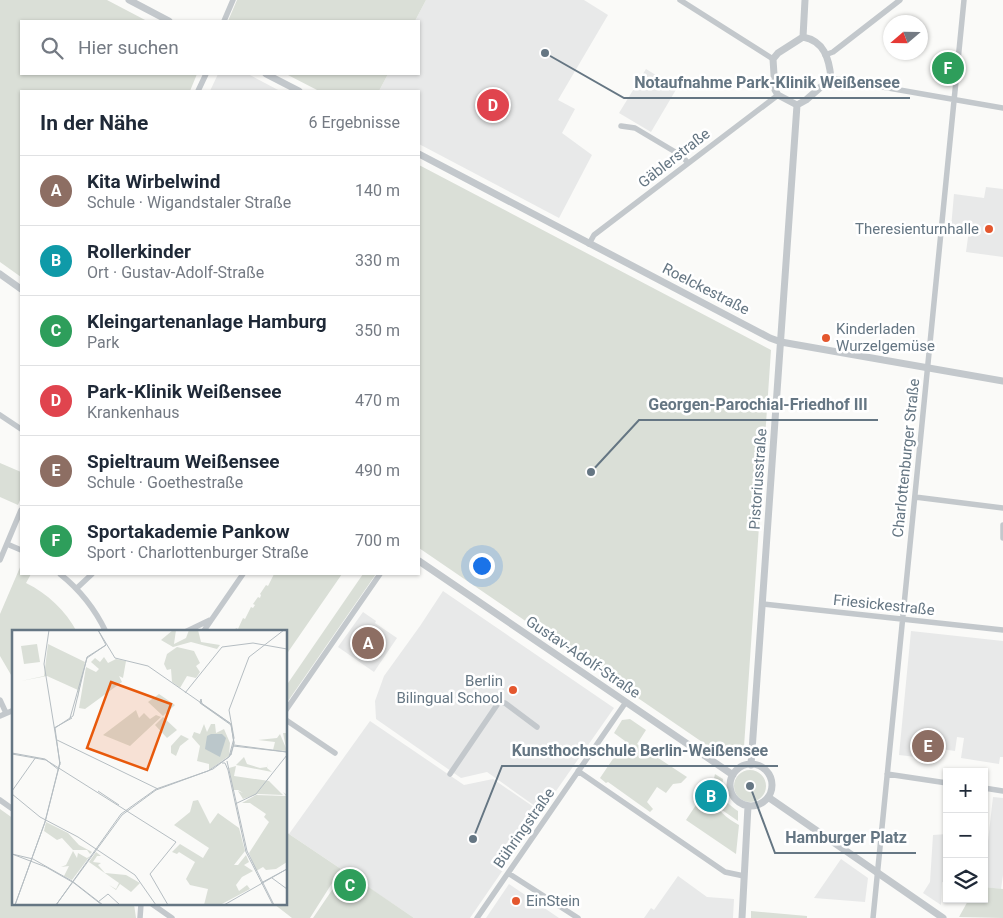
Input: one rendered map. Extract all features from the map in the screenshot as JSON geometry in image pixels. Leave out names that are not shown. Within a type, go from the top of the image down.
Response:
[{"type":"street","points":[[129,0],[167,20]]},
{"type":"street","points":[[224,20],[233,0]]},
{"type":"street","points":[[680,0],[773,59]]},
{"type":"street","points":[[803,37],[805,0]]},
{"type":"street","points":[[825,55],[836,50],[900,0]]},
{"type":"street","name":"Charlottenburger Straße","points":[[873,918],[964,0]]},
{"type":"street","points":[[803,37],[778,53],[773,59],[775,90],[778,94],[797,104],[806,100],[831,78]]},
{"type":"street","points":[[803,37],[819,44],[823,48],[831,78]]},
{"type":"street","points":[[198,90],[206,75]]},
{"type":"street","points":[[268,75],[297,90]]},
{"type":"street","points":[[831,78],[1003,108]]},
{"type":"street","name":"Gäblerstraße","points":[[589,244],[594,235],[778,94]]},
{"type":"street","name":"Pistoriusstraße","points":[[751,765],[797,104]]},
{"type":"street","points":[[621,126],[635,128],[682,156],[688,163]]},
{"type":"street","name":"Roelckestraße","points":[[420,155],[693,299],[781,342],[1003,380]]},
{"type":"street","points":[[0,274],[20,288]]},
{"type":"street","points":[[0,415],[20,428]]},
{"type":"street","points":[[915,497],[1003,508]]},
{"type":"street","points":[[0,560],[20,512]]},
{"type":"street","points":[[1003,525],[1003,538]]},
{"type":"street","points":[[7,544],[20,550]]},
{"type":"street","name":"Gustav-Adolf-Straße","points":[[420,562],[733,774]]},
{"type":"street","points":[[61,575],[77,588],[105,630]]},
{"type":"street","points":[[77,588],[91,575]]},
{"type":"street","points":[[204,630],[240,575]]},
{"type":"street","points":[[288,707],[379,575]]},
{"type":"street","name":"Friesickestraße","points":[[763,604],[1003,630]]},
{"type":"street","points":[[189,630],[211,620]]},
{"type":"street","points":[[0,700],[3,715]]},
{"type":"street","points":[[450,774],[500,702],[505,703],[537,727]]},
{"type":"street","name":"Bühringstraße","points":[[477,918],[626,702]]},
{"type":"street","points":[[288,721],[335,753]]},
{"type":"street","points":[[751,765],[761,768],[768,774],[771,787],[768,797],[761,803],[748,806],[736,800],[732,795],[730,782],[733,774],[742,767],[751,765]]},
{"type":"street","points":[[578,771],[726,872],[744,876]]},
{"type":"street","points":[[887,774],[943,782]]},
{"type":"street","points":[[988,788],[1003,790]]},
{"type":"street","points":[[768,797],[943,918]]},
{"type":"street","points":[[0,800],[12,809]]},
{"type":"street","points":[[742,918],[748,806]]},
{"type":"street","points":[[508,872],[578,918]]},
{"type":"street","points":[[156,906],[172,918]]},
{"type":"shaded area","points":[[0,0],[107,0],[145,20],[20,20],[20,75],[197,75],[190,90],[20,90],[20,276],[0,262]]},
{"type":"shaded area","points":[[237,0],[426,0],[416,20],[228,20]]},
{"type":"shaded area","points":[[426,0],[584,0],[608,15],[558,100],[575,109],[562,133],[592,155],[559,218],[420,145],[420,90],[380,90],[387,75],[420,75],[420,20],[416,20]]},
{"type":"shaded area","points":[[646,69],[677,88],[651,132],[619,113]]},
{"type":"shaded area","points":[[218,75],[250,75],[278,90],[210,90]]},
{"type":"shaded area","points":[[288,75],[387,75],[380,90],[317,90]]},
{"type":"shaded area","points":[[420,166],[771,350],[744,747],[724,757],[420,549]]},
{"type":"shaded area","name":"Theresienturnhalle","points":[[986,187],[1003,189],[1003,257],[966,252],[969,230],[951,228],[954,194],[984,198]]},
{"type":"shaded area","points":[[0,463],[20,472],[20,500],[18,505],[0,497]]},
{"type":"shaded area","points":[[20,567],[20,575],[30,575],[26,583],[42,592],[55,603],[76,630],[12,630],[12,677],[0,656],[0,614]]},
{"type":"shaded area","points":[[274,575],[341,575],[288,652],[288,630],[235,630],[236,628],[238,629],[243,618],[245,619],[251,607],[253,608],[255,605],[253,604],[258,597],[260,598],[260,594],[266,585],[268,586]]},
{"type":"shaded area","points":[[362,575],[375,575],[288,701],[288,683]]},
{"type":"shaded area","points":[[443,591],[614,708],[542,811],[487,772],[461,778],[376,719],[375,701],[384,676]]},
{"type":"shaded area","points":[[363,612],[397,638],[374,672],[338,647]]},
{"type":"shaded area","points":[[911,631],[1003,641],[1003,757],[1000,757],[999,764],[961,758],[964,738],[957,737],[955,751],[934,748],[933,759],[899,755]]},
{"type":"shaded area","points":[[630,719],[646,730],[637,744],[687,777],[681,783],[673,784],[666,793],[657,787],[647,802],[653,809],[650,812],[600,778],[625,741],[614,733],[622,720]]},
{"type":"shaded area","points":[[370,721],[464,785],[493,779],[541,812],[503,865],[505,867],[470,918],[414,918],[289,834]]},
{"type":"shaded area","points":[[750,770],[756,771],[761,775],[765,780],[765,792],[761,797],[756,801],[750,802],[744,801],[739,797],[735,792],[734,786],[735,780],[739,775],[744,771]]},
{"type":"shaded area","points":[[715,774],[723,779],[722,787],[725,797],[714,794],[713,783]]},
{"type":"shaded area","points":[[702,796],[705,798],[712,797],[722,813],[739,825],[736,854],[686,820]]},
{"type":"shaded area","points":[[715,797],[725,801],[738,811],[738,821],[722,810]]},
{"type":"shaded area","points":[[993,797],[1003,798],[1003,875],[1001,889],[988,887],[988,841]]},
{"type":"shaded area","points":[[0,809],[12,818],[12,906],[134,906],[136,918],[0,918]]},
{"type":"shaded area","points":[[288,833],[341,869],[310,918],[292,918],[277,906],[288,906]]},
{"type":"shaded area","points":[[943,834],[941,905],[923,893],[930,882],[933,835]]},
{"type":"shaded area","points":[[841,859],[868,878],[865,902],[814,898]]},
{"type":"shaded area","points":[[345,871],[414,918],[313,918]]},
{"type":"shaded area","points":[[678,876],[707,897],[734,899],[733,918],[644,918],[651,908],[654,910]]},
{"type":"shaded area","name":"EinStein","points":[[509,884],[559,918],[486,918]]},
{"type":"shaded area","points":[[988,887],[1003,889],[1003,918],[959,917],[967,903],[988,903]]},
{"type":"shaded area","points":[[751,911],[807,916],[807,918],[751,918]]},
{"type":"place","name":"Notaufnahme Park-Klinik Weißensee","points":[[545,53]]},
{"type":"place","name":"Sportakademie Pankow","points":[[948,68]]},
{"type":"place","name":"Park-Klinik Weißensee","points":[[493,105]]},
{"type":"place","name":"Theresienturnhalle","points":[[989,229]]},
{"type":"place","name":"Kinderladen Wurzelgemüse","points":[[826,338]]},
{"type":"place","name":"Georgen-Parochial-Friedhof III","points":[[591,472]]},
{"type":"place","name":"Kita Wirbelwind","points":[[368,643]]},
{"type":"place","name":"Berlin Bilingual School","points":[[513,690]]},
{"type":"place","name":"Spieltraum Weißensee","points":[[928,746]]},
{"type":"place","name":"Hamburger Platz","points":[[750,786]]},
{"type":"place","name":"Rollerkinder","points":[[711,796]]},
{"type":"place","name":"Kunsthochschule Berlin-Weißensee","points":[[473,839]]},
{"type":"place","name":"Kleingartenanlage Hamburg","points":[[350,885]]},
{"type":"place","name":"EinStein","points":[[516,901]]}]
